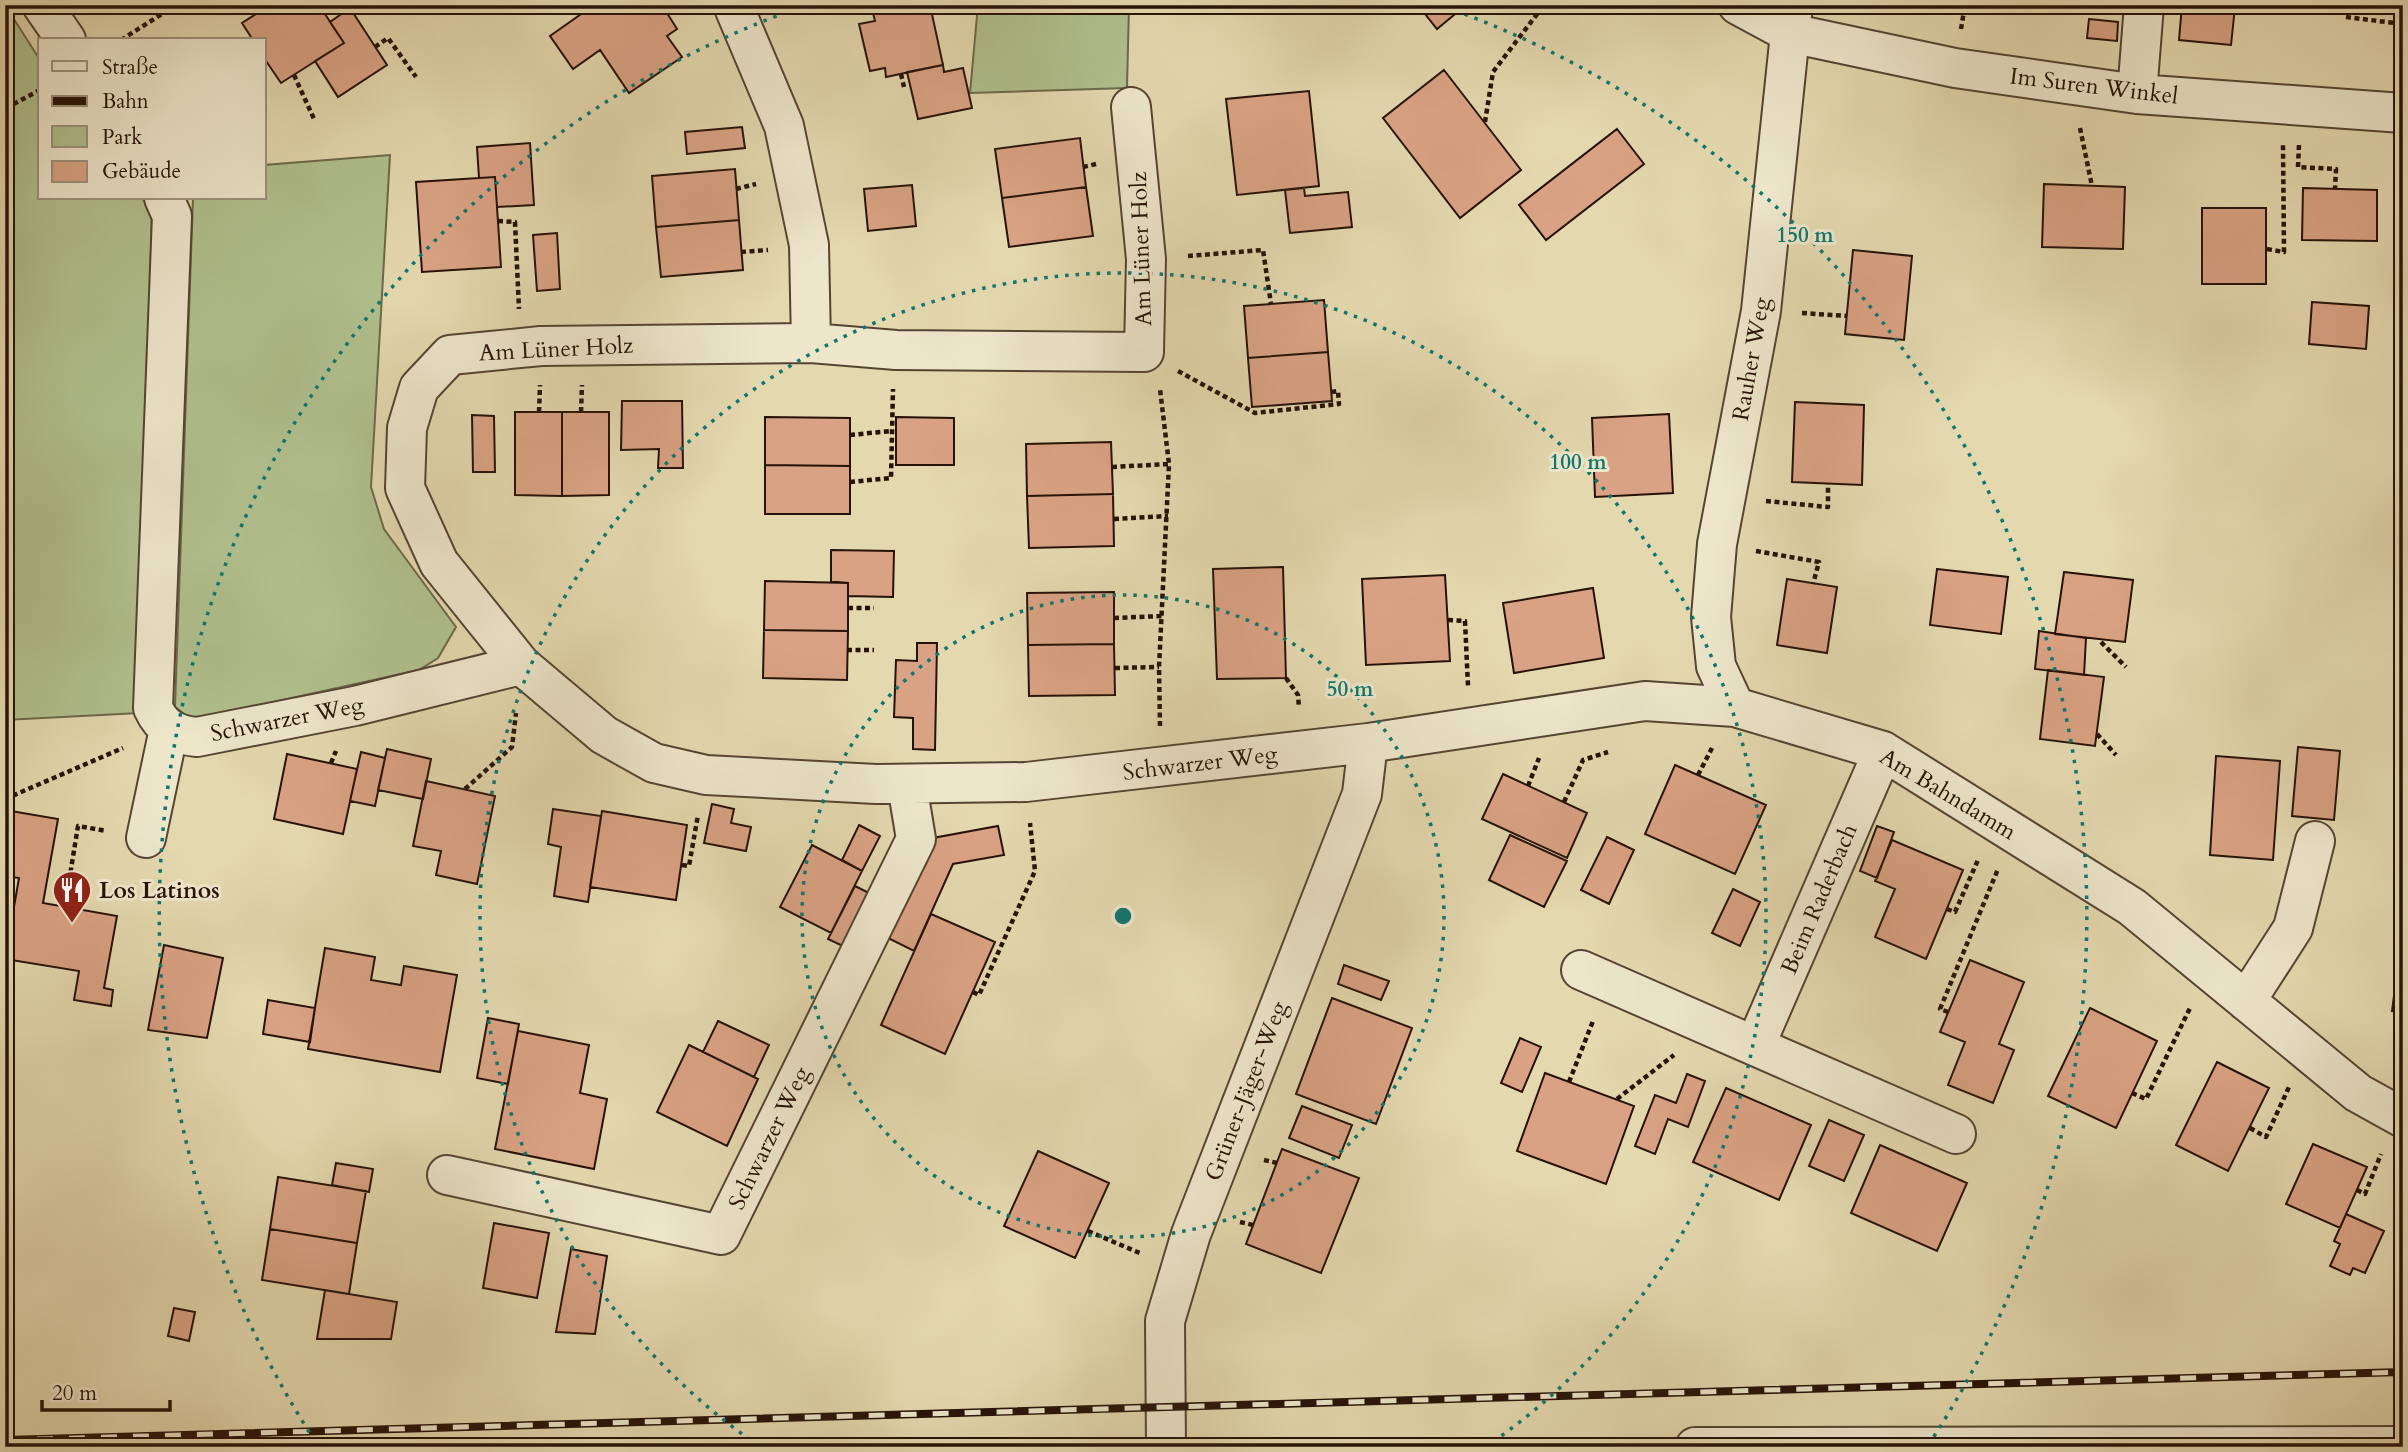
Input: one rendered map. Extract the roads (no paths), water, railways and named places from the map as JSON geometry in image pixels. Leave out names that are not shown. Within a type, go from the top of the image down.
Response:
[{"type":"street","points":[[42,5],[65,38]]},
{"type":"street","points":[[733,5],[784,126],[808,245],[811,343]]},
{"type":"street","name":"Im Suren Winkel","points":[[1738,5],[1955,68],[2137,94],[2403,113]]},
{"type":"street","points":[[2137,94],[2144,5]]},
{"type":"street","name":"Rauher Weg","points":[[1735,707],[1716,666],[1712,617],[1717,544],[1760,311],[1791,19]]},
{"type":"street","name":"Am Lüner Holz","points":[[521,666],[439,563],[405,488],[407,428],[419,388],[450,355],[521,348],[811,343],[896,350],[1144,352],[1146,260],[1131,107]]},
{"type":"street","points":[[146,838],[169,729],[159,721],[153,708],[172,216],[165,200]]},
{"type":"street","name":"Schwarzer Weg","points":[[169,729],[181,735],[197,737],[355,706],[521,666],[604,735],[654,763],[706,775],[907,785],[1026,782],[1368,743]]},
{"type":"street","name":"Am Bahndamm","points":[[1368,743],[1645,701],[1735,707],[1883,751],[2132,907],[2358,1093],[2400,1117]]},
{"type":"street","name":"Grüner-Jäger-Weg","points":[[1166,1447],[1165,1321],[1202,1203],[1362,794],[1368,743]]},
{"type":"street","name":"Beim Raderbach","points":[[1755,1046],[1883,751]]},
{"type":"street","name":"Schwarzer Weg","points":[[447,1175],[721,1235],[916,839],[907,785]]},
{"type":"street","points":[[2246,1002],[2293,928],[2315,841]]},
{"type":"street","points":[[1595,975],[1956,1134]]},
{"type":"street","points":[[1695,1447],[2403,1446]]},
{"type":"railway","points":[[5,1440],[2403,1372]]},
{"type":"place","name":"Los Latinos","points":[[72,924]]}]
